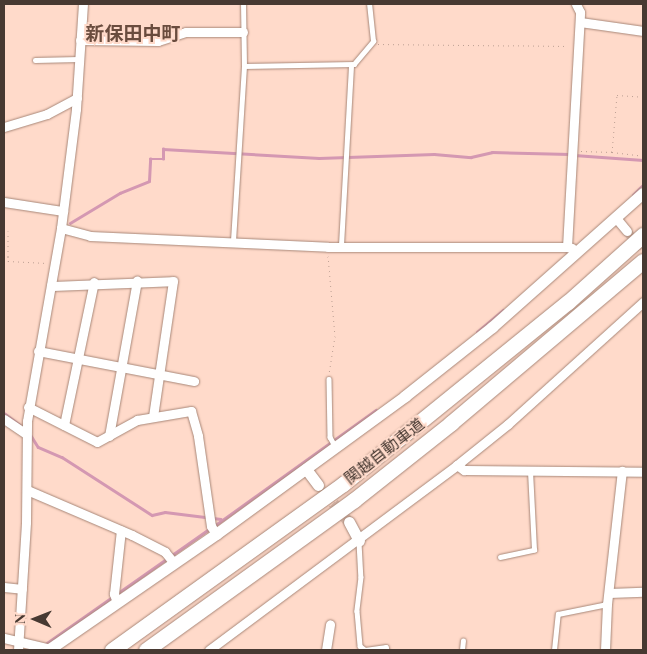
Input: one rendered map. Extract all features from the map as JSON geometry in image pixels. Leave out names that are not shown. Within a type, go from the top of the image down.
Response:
[{"type":"highway","name":"関越自動車道","points":[[112,650],[343,484],[560,308],[643,235]]},
{"type":"highway","name":"関越自動車道","points":[[146,650],[407,459],[577,319],[643,260]]},
{"type":"street","points":[[18,645],[27,490],[25,433],[28,407],[61,228],[77,98],[82,4]]},
{"type":"street","points":[[567,246],[580,22],[580,12],[576,4]]},
{"type":"street","points":[[580,22],[643,31]]},
{"type":"street","points":[[80,40],[158,41],[186,32],[243,32]]},
{"type":"street","points":[[4,127],[47,114],[77,98]]},
{"type":"street","points":[[4,638],[18,645],[51,650],[216,534],[405,396],[492,327],[643,193]]},
{"type":"street","points":[[4,202],[63,211]]},
{"type":"street","points":[[616,218],[627,231]]},
{"type":"street","points":[[61,228],[90,236],[328,247],[340,245],[374,249],[567,246],[579,251]]},
{"type":"street","points":[[51,286],[69,288],[94,282],[170,279],[174,282],[153,416]]},
{"type":"street","points":[[109,436],[137,281]]},
{"type":"street","points":[[64,424],[94,282]]},
{"type":"street","points":[[209,650],[359,541],[457,465],[508,424],[643,302]]},
{"type":"street","points":[[38,352],[194,381]]},
{"type":"street","points":[[28,407],[64,424],[95,442],[130,423],[153,416],[186,410],[193,413],[211,526],[216,534]]},
{"type":"street","points":[[4,419],[25,433]]},
{"type":"street","points":[[457,465],[464,470],[530,469],[643,472]]},
{"type":"street","points":[[306,469],[318,485]]},
{"type":"street","points":[[605,650],[607,604],[622,471]]},
{"type":"street","points":[[27,490],[121,530],[160,550],[174,564]]},
{"type":"street","points":[[349,522],[359,541]]},
{"type":"street","points":[[117,602],[114,594],[121,530]]},
{"type":"street","points":[[4,587],[22,589]]},
{"type":"street","points":[[609,593],[643,592]]},
{"type":"street","points":[[326,650],[330,624]]},
{"type":"lane","points":[[232,242],[244,66],[243,4]]},
{"type":"lane","points":[[340,245],[351,65],[373,42],[369,4]]},
{"type":"lane","points":[[35,60],[79,59]]},
{"type":"lane","points":[[244,66],[351,65]]},
{"type":"lane","points":[[329,380],[330,437],[335,446]]},
{"type":"lane","points":[[500,557],[534,550],[530,469]]},
{"type":"lane","points":[[359,541],[361,577],[357,611],[360,646],[365,650],[386,647],[387,650]]},
{"type":"lane","points":[[554,650],[558,614],[607,604]]},
{"type":"lane","points":[[462,641],[462,650]]},
{"type":"path","points":[[373,42],[383,45],[503,43],[578,46]]},
{"type":"path","points":[[612,152],[617,95],[643,96]]},
{"type":"path","points":[[572,150],[643,156]]},
{"type":"path","points":[[8,232],[8,261],[55,264]]},
{"type":"path","points":[[328,247],[335,336],[329,361],[329,380]]},
{"type":"waterway","points":[[70,223],[120,193],[149,181],[150,159],[163,159],[163,149],[319,158],[434,154],[471,157],[492,152],[569,154]]},
{"type":"waterway","points":[[574,155],[643,160]]},
{"type":"waterway","points":[[633,195],[643,185]]},
{"type":"waterway","points":[[477,332],[503,310]]},
{"type":"waterway","points":[[214,526],[376,410]]},
{"type":"waterway","points":[[4,413],[20,425]]},
{"type":"waterway","points":[[30,434],[38,447],[62,457],[152,515],[165,512],[221,519]]},
{"type":"waterway","points":[[44,645],[209,529]]},
{"type":"tunnel","points":[[627,231],[643,250]]},
{"type":"tunnel","points":[[323,490],[349,522]]},
{"type":"district","name":"新保田中町","points":[[133,33]]}]
